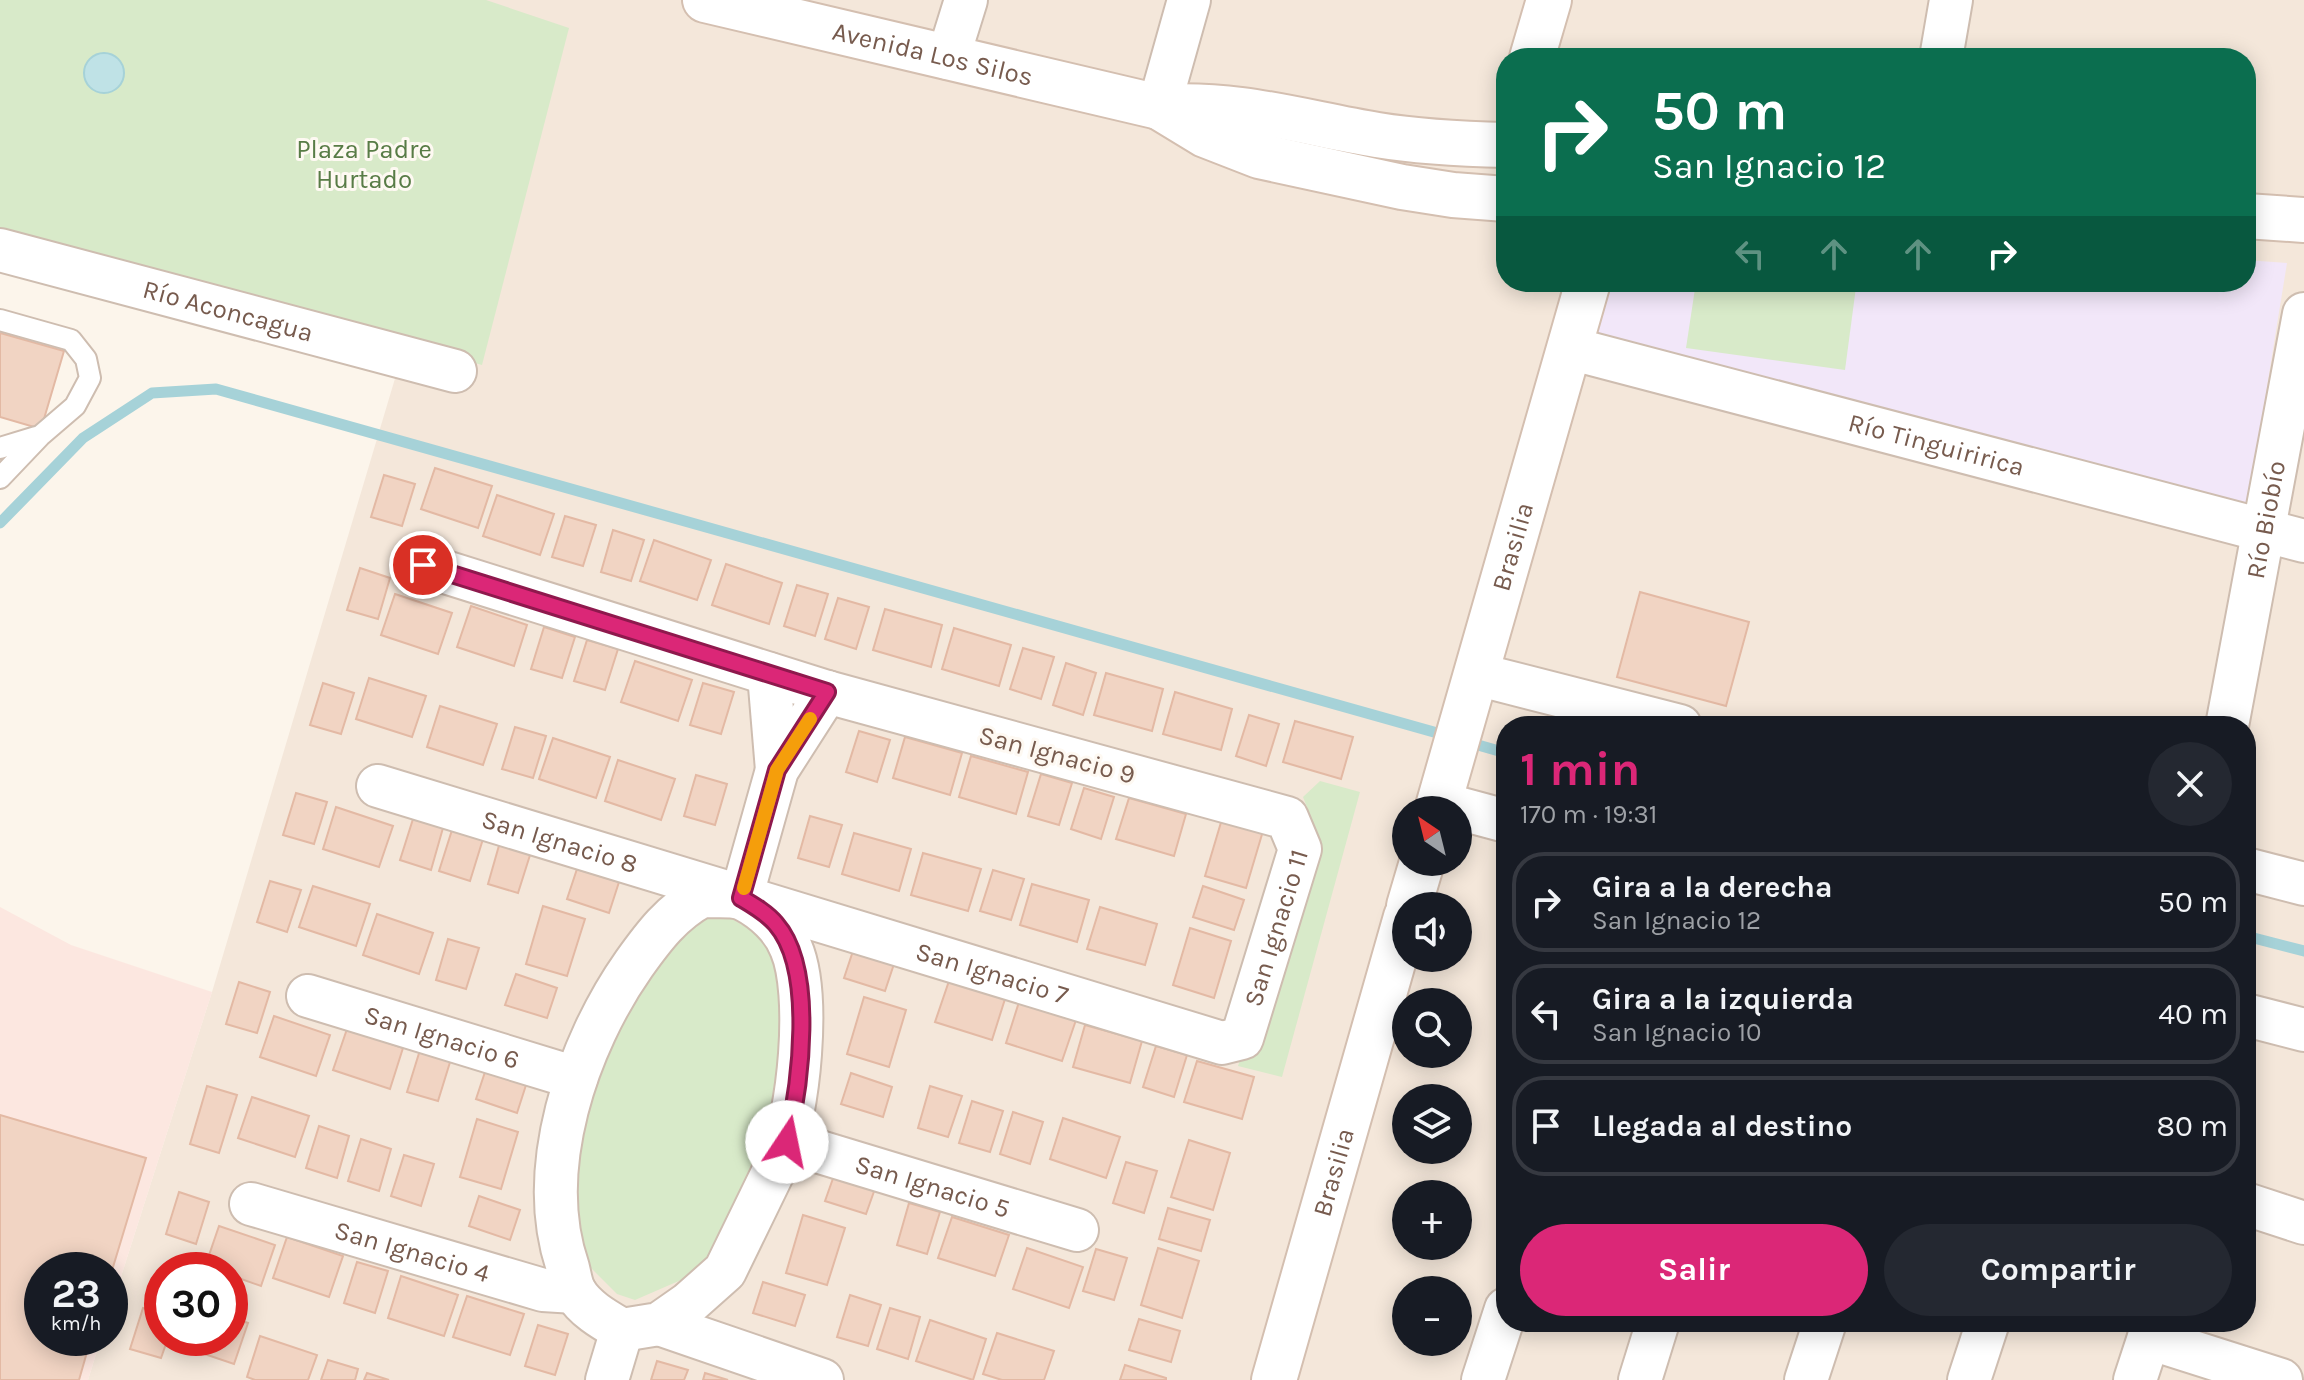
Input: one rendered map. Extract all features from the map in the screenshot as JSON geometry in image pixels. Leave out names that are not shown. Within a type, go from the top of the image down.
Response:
[{"type":"main road","name":"Avenida Los Silos","points":[[705,0],[754,6],[948,58],[1159,107],[1244,108],[1381,136],[1496,147]]},
{"type":"main road","points":[[1535,48],[1549,0]]},
{"type":"main road","name":"Avenida Los Silos","points":[[1159,107],[1205,135],[1259,156],[1402,187],[1496,198]]},
{"type":"main road","points":[[2256,217],[2304,220]]},
{"type":"main road","name":"Brasilia","points":[[1442,792],[1585,292]]},
{"type":"main road","name":"Brasilia","points":[[1274,1380],[1392,966]]},
{"type":"street","points":[[948,58],[966,0]]},
{"type":"street","points":[[1159,107],[1189,0]]},
{"type":"street","points":[[1943,48],[1951,0]]},
{"type":"street","name":"Río Aconcagua","points":[[0,250],[455,371]]},
{"type":"street","name":"Río Biobío","points":[[2229,716],[2304,314]]},
{"type":"street","name":"Río Tinguiririca","points":[[1569,348],[2304,541]]},
{"type":"street","name":"San Ignacio 9","points":[[423,565],[827,692],[1287,818]]},
{"type":"street","points":[[769,674],[777,770]]},
{"type":"street","points":[[1472,685],[1629,716]]},
{"type":"street","points":[[741,898],[777,770],[827,692]]},
{"type":"street","name":"San Ignacio 8","points":[[378,786],[741,898]]},
{"type":"street","points":[[1442,792],[1496,816]]},
{"type":"street","name":"San Ignacio 11","points":[[1242,1038],[1300,849],[1287,818]]},
{"type":"street","points":[[2256,872],[2304,884]]},
{"type":"street","points":[[607,1380],[640,1327],[689,1303],[725,1271],[787,1142],[794,1111],[801,1054],[798,976],[792,948],[776,923],[741,898],[702,896],[683,906],[657,931],[620,984],[599,1023],[576,1078],[565,1117],[557,1187],[557,1223],[564,1257],[575,1292],[596,1313],[640,1327],[822,1380]]},
{"type":"street","name":"San Ignacio 7","points":[[741,898],[1222,1043],[1242,1038]]},
{"type":"street","name":"San Ignacio 6","points":[[308,996],[576,1078]]},
{"type":"street","points":[[2256,1022],[2304,1030]]},
{"type":"street","name":"San Ignacio 5","points":[[787,1142],[1077,1230]]},
{"type":"street","name":"San Ignacio 4","points":[[251,1204],[543,1290],[575,1292]]},
{"type":"street","points":[[2256,1207],[2304,1223]]},
{"type":"street","points":[[1483,1380],[1499,1332]]},
{"type":"street","points":[[1640,1380],[1655,1332]]},
{"type":"street","points":[[1806,1380],[1822,1332]]},
{"type":"street","points":[[1969,1380],[1985,1332]]},
{"type":"street","points":[[2135,1380],[2150,1332]]},
{"type":"street","points":[[2156,1332],[2281,1380]]},
{"type":"lane","points":[[0,320],[71,340],[86,359],[90,378],[75,406],[40,436],[0,478]]},
{"type":"lane","points":[[0,448],[40,436]]},
{"type":"shaded area","points":[[0,0],[2304,0],[2304,1380],[88,1380],[95,1356],[128,1356],[128,1255],[212,992],[405,345]]},
{"type":"shaded area","points":[[2256,261],[2287,263],[2247,510],[1586,347],[1605,292],[2256,292]]},
{"type":"shaded area","points":[[0,907],[71,945],[212,992],[128,1255],[128,1252],[24,1252],[24,1356],[95,1356],[88,1380],[0,1380]]},
{"type":"green space","name":"Plaza Padre Hurtado","points":[[0,0],[486,0],[569,28],[482,365],[0,230]]},
{"type":"green space","points":[[1694,292],[1855,292],[1845,370],[1686,348]]},
{"type":"green space","points":[[1320,781],[1360,792],[1282,1077],[1238,1066],[1245,1045],[1257,1034],[1314,825],[1303,797]]},
{"type":"green space","points":[[720,912],[756,933],[778,963],[784,1032],[775,1128],[704,1270],[635,1300],[617,1294],[574,1251],[569,1186],[585,1097],[620,1011],[687,924]]},
{"type":"water","points":[[104,53],[118,59],[124,73],[118,87],[104,93],[90,87],[84,73],[90,59]]},
{"type":"building","points":[[0,333],[64,351],[41,429],[0,417]]},
{"type":"building","points":[[435,468],[492,486],[478,528],[421,509]]},
{"type":"building","points":[[384,475],[415,484],[402,526],[371,517]]},
{"type":"building","points":[[497,495],[554,514],[540,555],[483,536]]},
{"type":"building","points":[[565,516],[596,525],[583,566],[552,557]]},
{"type":"building","points":[[613,530],[644,540],[631,581],[601,572]]},
{"type":"building","points":[[654,540],[711,560],[697,600],[640,581]]},
{"type":"building","points":[[726,564],[782,583],[769,624],[712,605]]},
{"type":"building","points":[[360,568],[390,578],[378,619],[347,610]]},
{"type":"building","points":[[797,585],[828,594],[815,636],[784,626]]},
{"type":"building","points":[[1640,592],[1749,622],[1726,706],[1617,677]]},
{"type":"building","points":[[395,594],[452,613],[438,654],[381,635]]},
{"type":"building","points":[[838,598],[869,607],[856,649],[825,639]]},
{"type":"building","points":[[471,606],[527,625],[514,666],[457,647]]},
{"type":"building","points":[[885,609],[942,625],[931,667],[873,650]]},
{"type":"building","points":[[544,627],[575,637],[562,678],[531,669]]},
{"type":"building","points":[[954,628],[1011,645],[999,686],[942,669]]},
{"type":"building","points":[[587,640],[618,649],[605,690],[574,681]]},
{"type":"building","points":[[1023,648],[1054,657],[1041,699],[1010,689]]},
{"type":"building","points":[[635,661],[692,680],[678,721],[621,702]]},
{"type":"building","points":[[1066,663],[1096,673],[1083,715],[1053,705]]},
{"type":"building","points":[[1106,673],[1163,689],[1152,731],[1094,715]]},
{"type":"building","points":[[369,678],[426,696],[412,737],[356,719]]},
{"type":"building","points":[[323,683],[354,693],[341,734],[310,725]]},
{"type":"building","points":[[703,683],[734,692],[721,734],[690,725]]},
{"type":"building","points":[[1175,692],[1232,709],[1221,750],[1163,734]]},
{"type":"building","points":[[440,706],[497,724],[483,765],[427,747]]},
{"type":"building","points":[[1249,715],[1279,724],[1266,766],[1236,756]]},
{"type":"building","points":[[1295,721],[1353,737],[1341,779],[1283,762]]},
{"type":"building","points":[[515,727],[546,736],[533,778],[502,769]]},
{"type":"building","points":[[859,731],[890,740],[877,782],[846,772]]},
{"type":"building","points":[[905,737],[962,753],[950,795],[893,778]]},
{"type":"building","points":[[553,738],[610,757],[596,798],[539,779]]},
{"type":"building","points":[[971,756],[1028,772],[1016,814],[959,797]]},
{"type":"building","points":[[618,760],[675,779],[661,820],[605,801]]},
{"type":"building","points":[[1041,774],[1072,783],[1059,825],[1028,816]]},
{"type":"building","points":[[696,775],[727,784],[715,825],[684,816]]},
{"type":"building","points":[[1084,788],[1114,797],[1101,839],[1071,829]]},
{"type":"building","points":[[296,793],[327,802],[314,844],[283,835]]},
{"type":"building","points":[[1129,798],[1186,814],[1174,856],[1116,839]]},
{"type":"building","points":[[336,807],[393,826],[379,867],[323,849]]},
{"type":"building","points":[[810,816],[842,825],[829,867],[798,858]]},
{"type":"building","points":[[413,819],[443,828],[431,870],[400,860]]},
{"type":"building","points":[[1222,819],[1263,831],[1246,888],[1205,876]]},
{"type":"building","points":[[452,830],[483,839],[470,881],[439,871]]},
{"type":"building","points":[[854,833],[911,849],[899,891],[842,874]]},
{"type":"building","points":[[500,842],[531,852],[518,893],[488,884]]},
{"type":"building","points":[[923,853],[981,869],[968,911],[911,895]]},
{"type":"building","points":[[577,869],[619,882],[609,913],[567,899]]},
{"type":"building","points":[[993,870],[1024,879],[1011,920],[980,911]]},
{"type":"building","points":[[270,881],[301,890],[287,932],[257,922]]},
{"type":"building","points":[[1032,884],[1089,900],[1077,942],[1020,925]]},
{"type":"building","points":[[313,886],[370,904],[356,946],[299,927]]},
{"type":"building","points":[[1203,886],[1244,900],[1234,930],[1193,917]]},
{"type":"building","points":[[543,906],[585,919],[567,976],[526,964]]},
{"type":"building","points":[[1100,907],[1157,924],[1145,965],[1087,949]]},
{"type":"building","points":[[377,914],[433,933],[419,974],[363,955]]},
{"type":"building","points":[[1190,928],[1231,941],[1214,998],[1173,985]]},
{"type":"building","points":[[448,939],[479,948],[466,989],[436,980]]},
{"type":"building","points":[[854,948],[895,961],[885,991],[844,978]]},
{"type":"building","points":[[516,974],[557,988],[547,1018],[505,1005]]},
{"type":"building","points":[[949,981],[1005,999],[992,1040],[935,1022]]},
{"type":"building","points":[[239,982],[270,992],[257,1033],[226,1024]]},
{"type":"building","points":[[864,997],[906,1010],[889,1067],[847,1054]]},
{"type":"building","points":[[1019,1002],[1076,1020],[1062,1061],[1006,1043]]},
{"type":"building","points":[[274,1016],[330,1035],[316,1076],[260,1057]]},
{"type":"building","points":[[1085,1025],[1142,1041],[1130,1083],[1073,1067]]},
{"type":"building","points":[[347,1029],[403,1048],[390,1089],[333,1070]]},
{"type":"building","points":[[1156,1046],[1187,1055],[1174,1097],[1143,1087]]},
{"type":"building","points":[[420,1050],[451,1059],[438,1101],[407,1092]]},
{"type":"building","points":[[1197,1061],[1254,1077],[1242,1119],[1184,1102]]},
{"type":"building","points":[[486,1069],[527,1082],[517,1113],[476,1099]]},
{"type":"building","points":[[851,1073],[892,1087],[883,1117],[841,1104]]},
{"type":"building","points":[[207,1086],[237,1095],[219,1153],[190,1144]]},
{"type":"building","points":[[930,1086],[962,1096],[948,1137],[918,1128]]},
{"type":"building","points":[[252,1097],[309,1116],[295,1157],[238,1138]]},
{"type":"building","points":[[972,1101],[1003,1111],[990,1152],[959,1143]]},
{"type":"building","points":[[1013,1112],[1043,1122],[1030,1164],[1000,1154]]},
{"type":"building","points":[[0,1115],[146,1158],[118,1252],[24,1252],[24,1356],[86,1356],[79,1380],[0,1380]]},
{"type":"building","points":[[1063,1118],[1120,1137],[1106,1178],[1050,1159]]},
{"type":"building","points":[[477,1119],[518,1132],[501,1189],[460,1177]]},
{"type":"building","points":[[319,1126],[349,1136],[337,1178],[306,1168]]},
{"type":"building","points":[[361,1139],[391,1149],[379,1191],[348,1181]]},
{"type":"building","points":[[1189,1140],[1230,1153],[1213,1210],[1171,1197]]},
{"type":"building","points":[[404,1155],[434,1164],[421,1206],[391,1196]]},
{"type":"building","points":[[1126,1162],[1157,1171],[1144,1213],[1113,1203]]},
{"type":"building","points":[[836,1170],[877,1183],[866,1214],[825,1201]]},
{"type":"building","points":[[179,1192],[209,1202],[196,1244],[166,1234]]},
{"type":"building","points":[[479,1196],[520,1210],[510,1240],[469,1226]]},
{"type":"building","points":[[909,1203],[940,1212],[927,1254],[897,1245]]},
{"type":"building","points":[[1168,1208],[1210,1220],[1201,1251],[1159,1239]]},
{"type":"building","points":[[803,1215],[845,1228],[827,1285],[786,1273]]},
{"type":"building","points":[[952,1217],[1009,1235],[995,1276],[938,1258]]},
{"type":"building","points":[[219,1226],[275,1245],[261,1286],[248,1281],[248,1252],[210,1252]]},
{"type":"building","points":[[287,1237],[343,1256],[329,1297],[273,1278]]},
{"type":"building","points":[[1027,1248],[1083,1267],[1069,1308],[1013,1289]]},
{"type":"building","points":[[1158,1248],[1199,1261],[1182,1318],[1141,1305]]},
{"type":"building","points":[[1096,1249],[1127,1258],[1114,1300],[1083,1291]]},
{"type":"building","points":[[357,1262],[388,1271],[375,1313],[344,1303]]},
{"type":"building","points":[[401,1276],[458,1295],[444,1336],[388,1318]]},
{"type":"building","points":[[763,1282],[805,1295],[795,1326],[753,1313]]},
{"type":"building","points":[[850,1295],[881,1305],[868,1346],[837,1337]]},
{"type":"building","points":[[467,1296],[524,1314],[510,1355],[453,1337]]},
{"type":"building","points":[[143,1308],[144,1308],[144,1353],[130,1349]]},
{"type":"building","points":[[890,1308],[920,1317],[908,1359],[877,1349]]},
{"type":"building","points":[[1139,1319],[1180,1331],[1171,1362],[1129,1350]]},
{"type":"building","points":[[930,1320],[986,1339],[973,1380],[916,1361]]},
{"type":"building","points":[[538,1325],[568,1334],[555,1375],[525,1366]]},
{"type":"building","points":[[997,1333],[1054,1351],[1044,1380],[1002,1380],[983,1374]]},
{"type":"building","points":[[260,1336],[317,1355],[308,1380],[255,1380],[247,1377]]},
{"type":"building","points":[[210,1356],[237,1356],[234,1364]]},
{"type":"building","points":[[328,1360],[358,1369],[355,1380],[321,1380]]},
{"type":"building","points":[[657,1361],[688,1370],[684,1380],[651,1380]]},
{"type":"building","points":[[1125,1365],[1166,1378],[1166,1380],[1120,1380]]},
{"type":"building","points":[[367,1373],[389,1380],[364,1380]]},
{"type":"building","points":[[705,1373],[728,1380],[703,1380]]},
{"type":"waterway","points":[[0,523],[83,438],[152,393],[216,389],[1448,736]]},
{"type":"waterway","points":[[1464,741],[1496,750]]},
{"type":"waterway","points":[[2256,939],[2304,951]]},
{"type":"slow traffic","points":[[744,888],[777,770],[810,719]]},
{"type":"route","points":[[423,565],[827,692],[777,770],[741,898],[776,923],[792,948],[798,976],[801,1054],[787,1142]]}]
